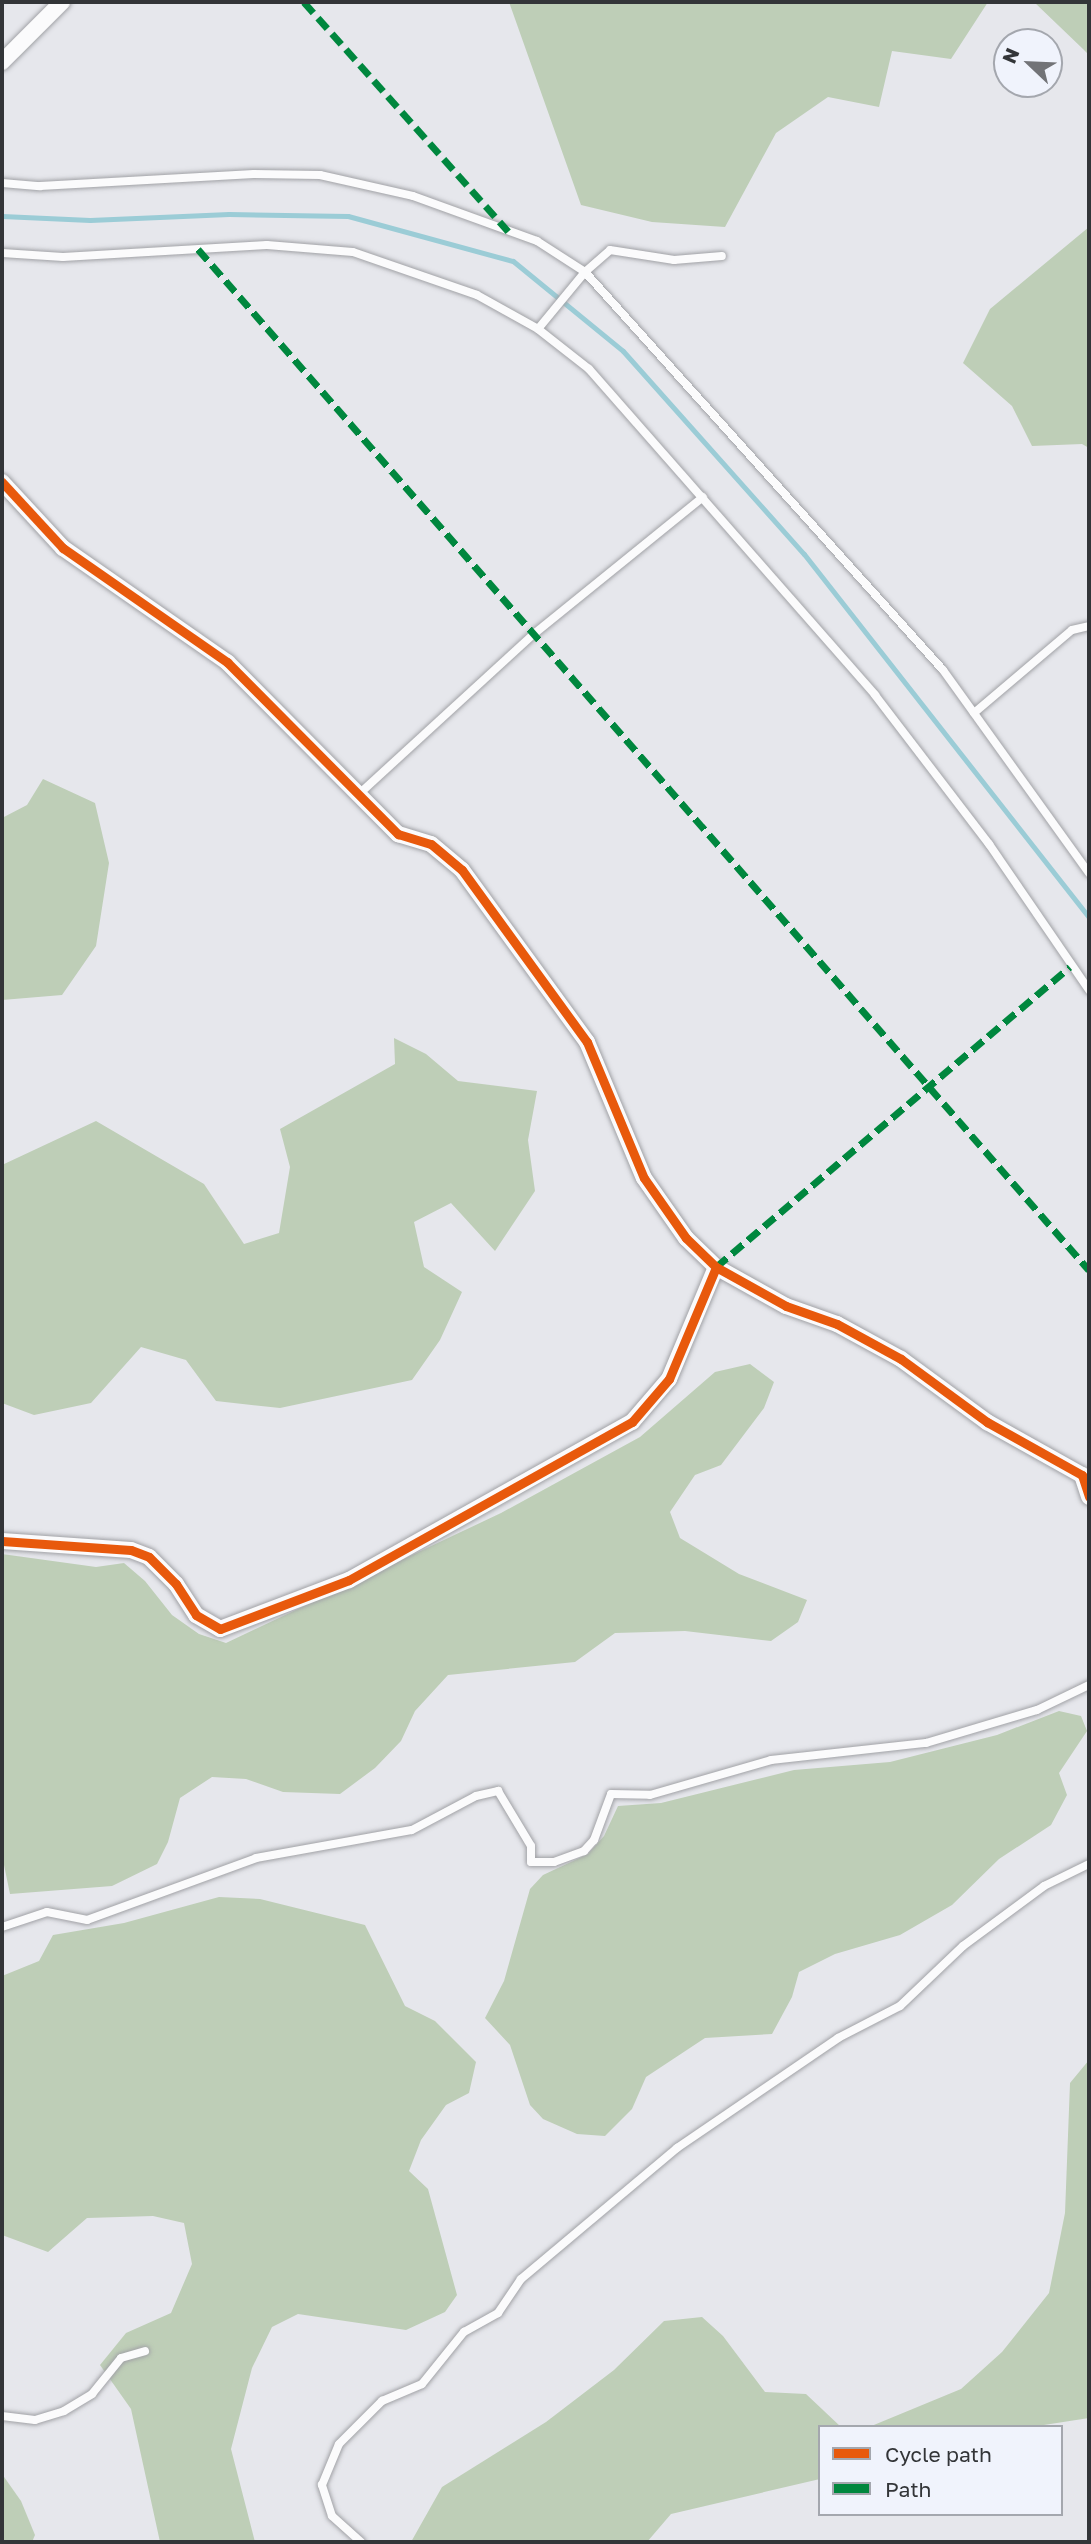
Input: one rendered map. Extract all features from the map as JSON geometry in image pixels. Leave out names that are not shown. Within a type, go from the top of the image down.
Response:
[{"type":"street","points":[[2,62],[62,2]]},
{"type":"street","points":[[2,482],[62,548],[227,662],[398,834],[431,844],[477,890],[587,1042],[644,1178],[686,1238],[716,1267],[901,1359],[987,1423],[1082,1475],[1089,1497]]},
{"type":"street","points":[[2,1541],[131,1550],[149,1557],[176,1584],[196,1615],[220,1629],[349,1580],[632,1422],[669,1379],[716,1267]]},
{"type":"lane","points":[[2,183],[40,186],[254,174],[320,176],[413,196],[537,241],[585,272],[943,670],[1089,873]]},
{"type":"lane","points":[[2,253],[63,257],[267,245],[353,252],[477,295],[538,329],[589,369],[875,695],[989,844],[1089,990]]},
{"type":"lane","points":[[538,329],[585,272],[610,250],[674,260],[723,256]]},
{"type":"lane","points":[[359,794],[534,634],[703,497]]},
{"type":"lane","points":[[974,712],[1072,630],[1089,625]]},
{"type":"lane","points":[[2,1927],[47,1912],[87,1920],[256,1858],[412,1830],[476,1796],[498,1791],[531,1846],[531,1863],[554,1861],[584,1851],[594,1840],[611,1794],[659,1793],[771,1760],[926,1743],[1037,1710],[1089,1685]]},
{"type":"lane","points":[[361,2542],[332,2516],[322,2485],[339,2444],[382,2401],[422,2384],[464,2332],[498,2313],[521,2279],[677,2148],[838,2038],[900,2006],[963,1946],[1044,1886],[1089,1864]]},
{"type":"lane","points":[[2,2416],[35,2420],[64,2411],[92,2394],[121,2358],[145,2350]]},
{"type":"green space","points":[[509,2],[988,2],[951,59],[892,51],[879,107],[828,97],[776,133],[725,227],[652,222],[581,205]]},
{"type":"green space","points":[[1034,2],[1089,2],[1089,55],[1063,28]]},
{"type":"green space","points":[[1089,227],[1089,448],[1082,444],[1032,446],[1012,406],[963,363],[990,309]]},
{"type":"green space","points":[[43,779],[95,803],[109,863],[96,946],[62,995],[2,1000],[2,818],[27,805]]},
{"type":"green space","points":[[394,1038],[426,1054],[458,1081],[537,1091],[528,1140],[535,1191],[495,1251],[451,1203],[414,1222],[424,1267],[462,1292],[440,1340],[412,1380],[280,1408],[216,1401],[186,1360],[141,1347],[91,1403],[34,1415],[2,1403],[2,1165],[96,1121],[204,1184],[244,1244],[279,1233],[290,1167],[280,1129],[395,1064]]},
{"type":"green space","points":[[750,1364],[774,1382],[764,1408],[721,1465],[695,1475],[670,1512],[680,1538],[739,1574],[807,1600],[798,1622],[771,1641],[685,1631],[615,1633],[575,1662],[448,1675],[415,1711],[401,1741],[375,1768],[340,1794],[283,1792],[246,1779],[212,1777],[180,1798],[168,1842],[157,1864],[112,1886],[10,1894],[4,1865],[2,1803],[2,1554],[96,1567],[124,1563],[145,1581],[172,1615],[199,1634],[226,1643],[501,1513],[640,1437],[715,1372]]},
{"type":"green space","points":[[1059,1711],[1081,1716],[1087,1731],[1059,1773],[1067,1795],[1051,1825],[999,1859],[952,1905],[900,1935],[835,1954],[799,1972],[792,1997],[772,2034],[705,2038],[646,2077],[632,2109],[605,2136],[577,2134],[543,2119],[530,2105],[510,2045],[485,2018],[504,1981],[530,1889],[543,1875],[588,1854],[604,1836],[618,1806],[661,1803],[794,1770],[890,1762],[997,1735]]},
{"type":"green space","points":[[219,1897],[260,1899],[365,1925],[405,2006],[435,2021],[476,2062],[469,2093],[446,2105],[421,2140],[409,2171],[428,2189],[457,2295],[445,2312],[406,2330],[298,2314],[272,2327],[252,2368],[231,2449],[255,2542],[160,2542],[131,2409],[100,2365],[126,2333],[171,2313],[192,2264],[184,2223],[153,2216],[87,2218],[48,2252],[2,2235],[2,1976],[39,1961],[53,1935],[124,1923]]},
{"type":"green space","points":[[1089,2060],[1089,2418],[1044,2425],[874,2425],[961,2389],[1002,2352],[1049,2293],[1065,2213],[1070,2083]]},
{"type":"green space","points":[[702,2317],[723,2336],[765,2392],[806,2394],[839,2425],[818,2425],[818,2479],[671,2514],[647,2542],[411,2542],[442,2487],[546,2422],[614,2370],[664,2321]]},
{"type":"green space","points":[[2,2474],[21,2501],[35,2535],[32,2542],[2,2542]]},
{"type":"waterway","points":[[2,216],[90,220],[229,214],[348,216],[513,261],[623,351],[804,554],[1089,918]]},
{"type":"marked path","points":[[304,2],[508,231]]},
{"type":"marked path","points":[[198,249],[1089,1270]]},
{"type":"marked path","points":[[716,1267],[1070,967]]},
{"type":"cycle path","points":[[2,482],[63,548],[227,662],[398,834],[431,844],[462,870],[587,1042],[644,1178],[686,1238],[716,1267],[786,1306],[837,1324],[901,1359],[987,1422],[1082,1475],[1089,1497]]},
{"type":"cycle path","points":[[2,1541],[131,1550],[149,1557],[176,1584],[196,1615],[220,1629],[349,1580],[632,1422],[669,1379],[716,1267]]}]
